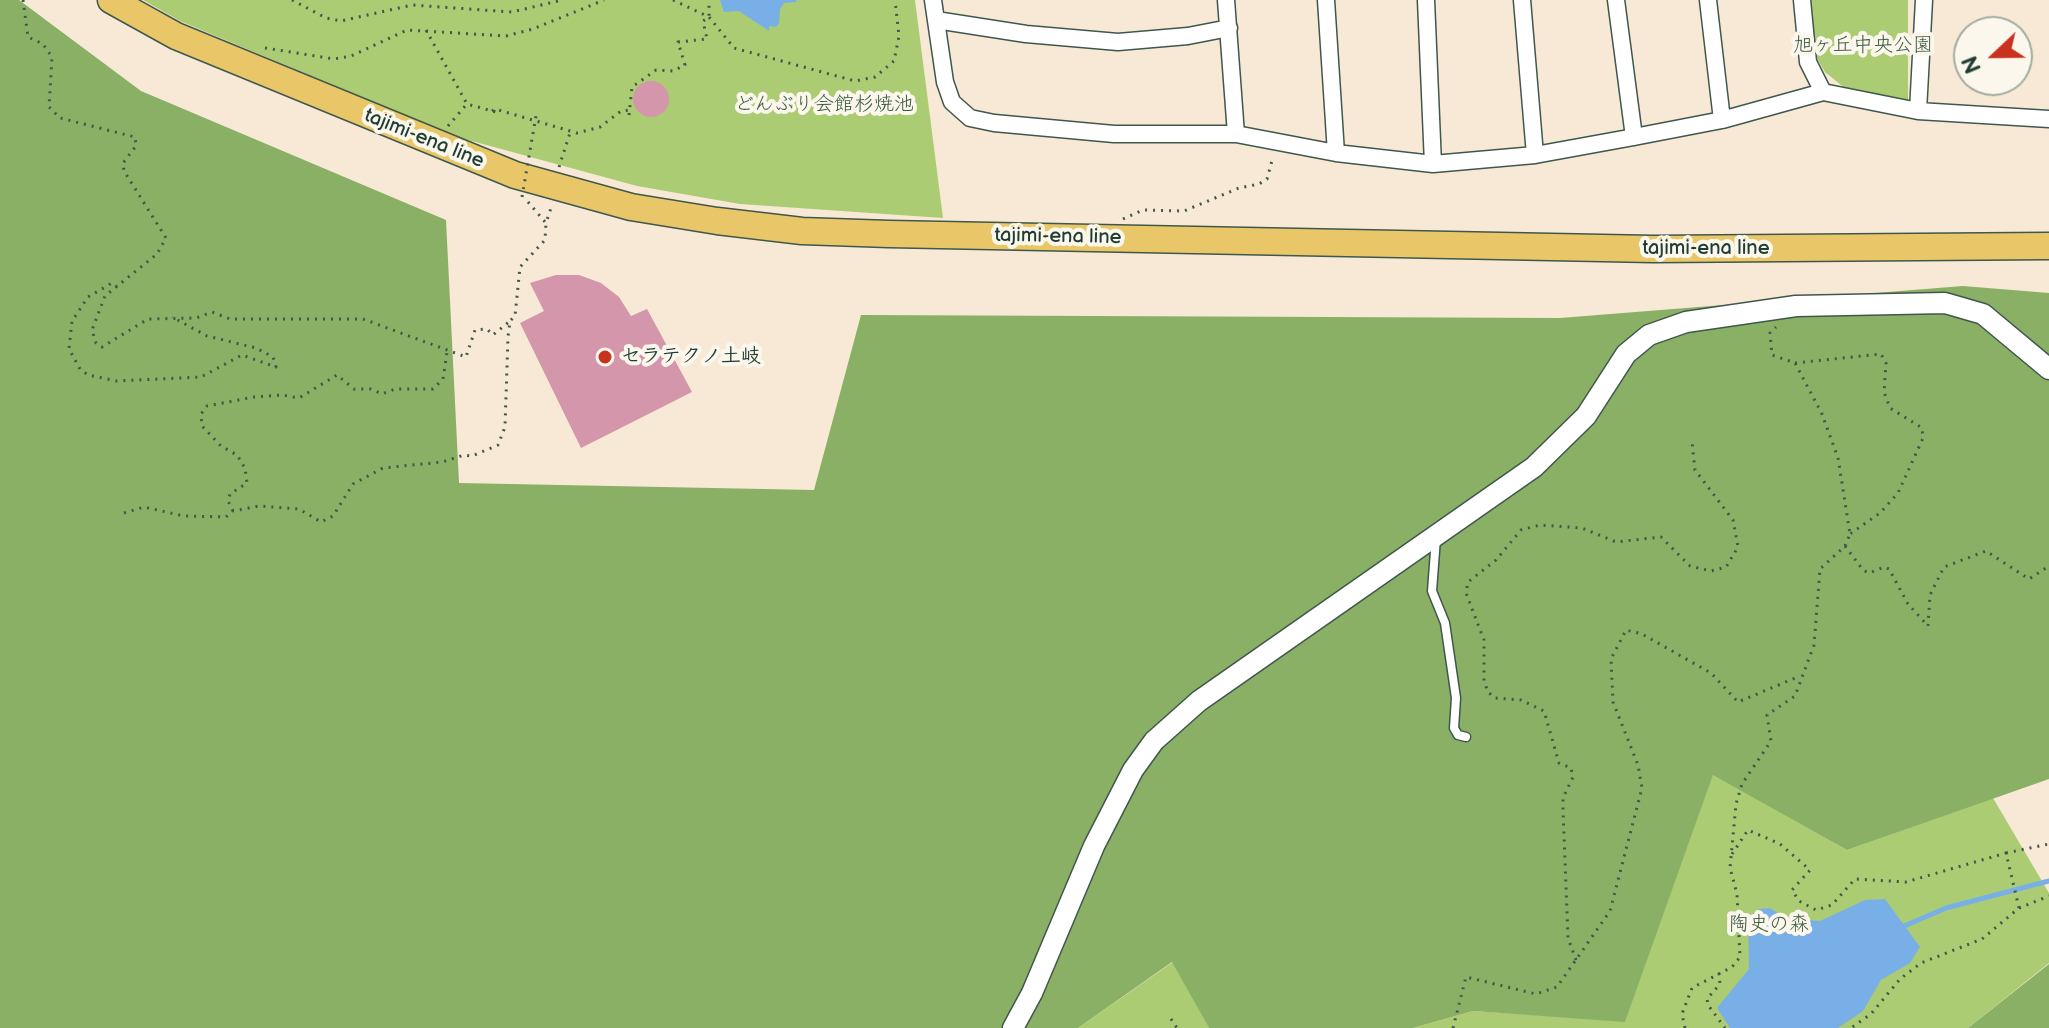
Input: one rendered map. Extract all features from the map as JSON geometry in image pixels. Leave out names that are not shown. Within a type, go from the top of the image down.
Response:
[{"type":"main road","name":"tajimi-ena line","points":[[111,0],[176,36],[515,175],[631,207],[717,221],[802,231],[860,233],[1637,249],[2049,246]]},
{"type":"street","points":[[933,0],[948,93],[961,112],[970,118],[1114,134],[1236,134],[1336,153],[1433,164],[1535,155],[1634,137],[1722,120],[1823,92],[1918,111],[2049,119]]},
{"type":"street","points":[[1226,0],[1236,134]]},
{"type":"street","points":[[1326,0],[1336,153]]},
{"type":"street","points":[[1426,0],[1433,164]]},
{"type":"street","points":[[1522,0],[1535,155]]},
{"type":"street","points":[[1616,0],[1634,137]]},
{"type":"street","points":[[1708,0],[1722,120]]},
{"type":"street","points":[[1802,0],[1808,62],[1823,92]]},
{"type":"street","points":[[1918,111],[1924,0]]},
{"type":"street","points":[[936,20],[1040,36],[1118,42],[1188,36],[1229,28]]},
{"type":"street","points":[[1013,1028],[1032,993],[1094,846],[1133,770],[1154,741],[1199,701],[1559,446],[1586,416],[1626,354],[1649,335],[1686,322],[1796,306],[1945,303],[1983,314],[2049,369]]},
{"type":"lane","points":[[1436,535],[1432,591],[1445,623],[1456,698],[1454,728],[1458,735],[1466,737]]},
{"type":"path","points":[[23,0],[28,37],[43,44],[52,57],[52,84],[47,99],[54,114],[135,137],[136,146],[123,163],[124,171],[166,238],[157,254],[105,296],[93,320],[96,343],[102,347],[148,319],[196,318],[212,312],[230,319],[363,319],[466,357],[475,330],[487,329],[493,335],[515,316],[520,267],[545,240],[552,202]]},
{"type":"path","points":[[292,0],[326,18],[341,21],[412,5],[512,12],[562,0]]},
{"type":"path","points":[[260,48],[334,59],[351,56],[407,30],[506,36],[533,29],[604,0]]},
{"type":"path","points":[[673,0],[709,17],[734,48],[855,81],[875,77],[894,61],[899,36],[895,0]]},
{"type":"path","points":[[709,0],[709,17]]},
{"type":"path","points":[[426,30],[467,104],[587,133],[611,121],[621,111],[629,113],[632,87],[656,70],[673,71],[685,65],[678,42],[707,39],[703,21],[709,17]]},
{"type":"path","points":[[441,135],[467,104]]},
{"type":"path","points":[[536,116],[522,197],[546,223]]},
{"type":"path","points":[[558,171],[571,131]]},
{"type":"path","points":[[1118,226],[1131,213],[1184,211],[1239,188],[1259,184],[1267,179],[1271,169],[1275,141]]},
{"type":"path","points":[[117,287],[112,283],[88,297],[72,321],[69,349],[80,369],[88,375],[117,381],[201,377],[242,355],[276,367],[273,357],[256,348],[207,336],[172,317]]},
{"type":"path","points":[[1796,306],[1770,333],[1772,355],[1795,363],[1881,354],[1886,363],[1884,392],[1890,408],[1922,428],[1923,438],[1898,493],[1880,513],[1850,534]]},
{"type":"path","points":[[124,513],[144,507],[202,518],[226,517],[233,511],[259,506],[299,509],[321,522],[333,516],[353,484],[383,468],[472,456],[498,445],[505,427],[510,321]]},
{"type":"path","points":[[233,511],[230,494],[247,483],[245,468],[237,455],[221,446],[202,426],[201,414],[207,406],[254,397],[282,395],[299,398],[337,375],[354,389],[371,389],[382,394],[395,389],[433,389],[443,379],[447,352]]},
{"type":"path","points":[[1685,1028],[1682,1014],[1692,988],[1732,967],[1740,957],[1737,894],[1730,856],[1742,784],[1771,741],[1767,715],[1790,702],[1801,676],[1818,627],[1820,569],[1845,546],[1850,534],[1838,458],[1822,414],[1795,363]]},
{"type":"path","points":[[1576,960],[1568,938],[1563,810],[1563,798],[1573,777],[1571,768],[1559,763],[1553,732],[1544,711],[1521,700],[1495,698],[1488,692],[1484,681],[1484,640],[1466,593],[1468,582],[1496,560],[1521,530],[1540,525],[1582,528],[1616,542],[1661,537],[1690,566],[1711,571],[1726,567],[1738,547],[1733,520],[1695,470],[1692,442]]},
{"type":"path","points":[[1845,546],[1863,570],[1889,569],[1908,604],[1928,626],[1930,595],[1944,567],[1986,551],[2029,579],[2049,566]]},
{"type":"path","points":[[1453,1028],[1466,977],[1536,994],[1557,987],[1610,911],[1642,788],[1638,765],[1613,702],[1611,659],[1626,630],[1642,634],[1711,673],[1738,702],[1801,676]]},
{"type":"path","points":[[1730,856],[1748,830],[1780,844],[1810,870],[1792,890],[1799,901],[1816,910],[1832,905],[1855,879],[1906,882],[2049,844]]},
{"type":"path","points":[[2006,853],[2019,908]]},
{"type":"path","points":[[1851,1028],[1871,1014],[1900,979],[1921,963],[1982,939],[2019,908],[2049,896]]},
{"type":"path","points":[[1719,973],[1720,984],[1707,999],[1725,1028]]},
{"type":"path","points":[[1171,1019],[1177,1028]]},
{"type":"green space","points":[[0,0],[19,0],[141,91],[446,220],[459,483],[814,490],[861,315],[1560,318],[1963,286],[2049,293],[2049,779],[1847,850],[1713,775],[1625,1022],[1473,1011],[1413,1028],[1209,1028],[1172,962],[1078,1028],[0,1028]]},
{"type":"green space","name":"どんぶり会館杉焼池","points":[[143,0],[915,0],[943,218],[740,204],[637,186],[457,137],[180,21]]},
{"type":"green space","name":"旭ヶ丘中央公園","points":[[1810,0],[1908,0],[1908,103],[1846,89],[1825,72],[1816,57]]},
{"type":"green space","name":"陶史の森","points":[[1713,774],[1847,850],[1993,798],[2049,893],[2049,963],[1968,1028],[1413,1028],[1473,1011],[1625,1021]]},
{"type":"green space","points":[[1173,962],[1209,1028],[1078,1028]]},
{"type":"green space","points":[[2049,964],[2049,1028],[1968,1028]]},
{"type":"water","points":[[720,0],[797,2],[784,3],[780,9],[779,23],[776,27],[769,26],[769,31],[739,11],[724,12]]},
{"type":"water","points":[[1885,899],[1920,947],[1910,963],[1881,980],[1863,1011],[1838,1028],[1730,1028],[1717,1008],[1749,969],[1748,917],[1759,909],[1770,908],[1785,918],[1820,921],[1865,900]]},
{"type":"building","points":[[651,81],[664,86],[669,99],[664,112],[651,117],[638,112],[633,99],[638,86]]},
{"type":"building","name":"セラテクノ土岐","points":[[556,275],[579,275],[601,283],[619,297],[631,316],[647,309],[692,392],[581,448],[520,323],[544,311],[530,283]]},
{"type":"waterway","points":[[1902,927],[1946,908],[2049,881]]},
{"type":"place","name":"セラテクノ土岐","points":[[605,357]]}]
